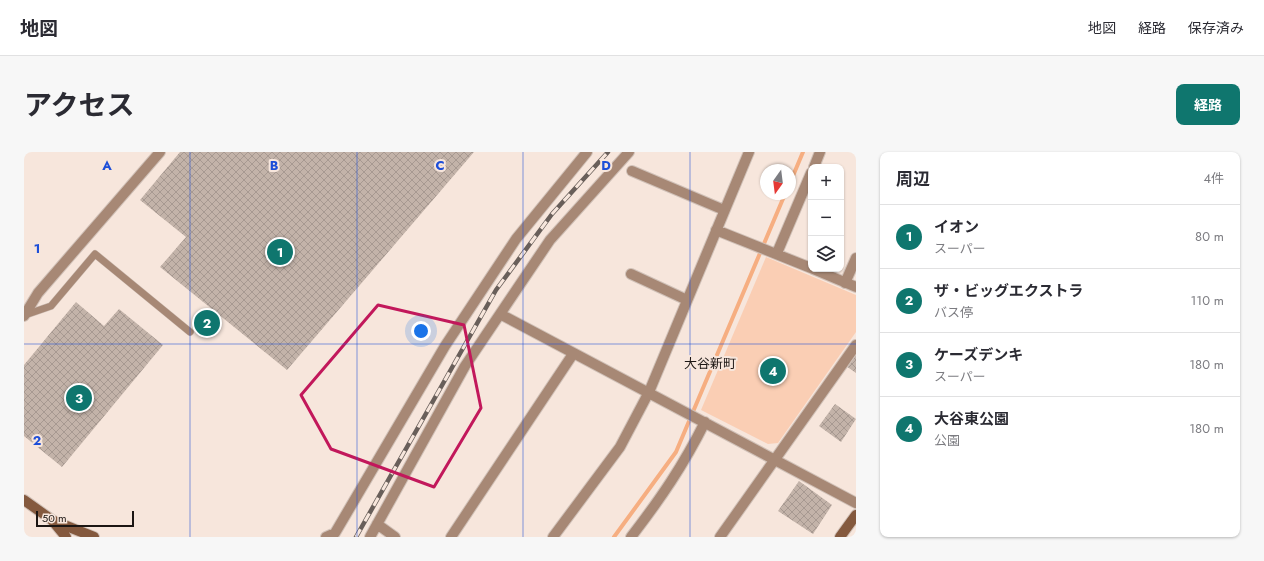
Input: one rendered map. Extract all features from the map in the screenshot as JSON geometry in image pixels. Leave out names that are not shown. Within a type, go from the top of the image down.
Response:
[{"type":"street","points":[[25,315],[38,293],[160,152]]},
{"type":"street","points":[[326,537],[335,533],[445,346],[516,238],[586,152]]},
{"type":"street","points":[[370,537],[465,366],[550,240],[629,152]]},
{"type":"street","points":[[553,537],[620,447],[649,392],[749,152]]},
{"type":"street","points":[[815,164],[820,152]]},
{"type":"street","points":[[632,171],[724,210]]},
{"type":"street","points":[[772,253],[808,179]]},
{"type":"street","points":[[716,230],[808,266]]},
{"type":"street","points":[[845,283],[856,258]]},
{"type":"street","points":[[821,272],[856,287]]},
{"type":"street","points":[[631,274],[687,300]]},
{"type":"street","points":[[500,314],[573,354],[776,459],[856,503]]},
{"type":"street","points":[[720,537],[856,345]]},
{"type":"street","points":[[451,537],[573,354]]},
{"type":"street","points":[[631,537],[672,483],[687,458],[705,422]]},
{"type":"street","points":[[24,500],[52,520],[94,537]]},
{"type":"street","points":[[840,537],[856,515]]},
{"type":"street","points":[[52,520],[66,537]]},
{"type":"street","points":[[377,524],[395,537]]},
{"type":"lane","points":[[25,315],[51,306],[95,254],[190,332]]},
{"type":"highlighted area","points":[[378,305],[464,325],[481,408],[434,487],[331,449],[301,395]]},
{"type":"shaded area","points":[[766,257],[856,295],[856,332],[778,443],[768,444],[701,410]]},
{"type":"building","points":[[180,152],[474,152],[287,370],[160,267],[186,237],[140,200]]},
{"type":"building","points":[[76,302],[104,326],[119,309],[163,345],[62,467],[24,436],[24,365]]},
{"type":"building","points":[[856,352],[856,373],[846,366]]},
{"type":"building","points":[[835,404],[856,419],[841,442],[819,426]]},
{"type":"building","points":[[799,481],[832,505],[813,534],[778,511]]},
{"type":"waterway","points":[[796,169],[803,152]]},
{"type":"waterway","points":[[614,537],[676,452],[782,200]]},
{"type":"railway","points":[[356,537],[496,290],[552,214],[608,152]]},
{"type":"place","name":"イオン","points":[[280,252]]},
{"type":"place","name":"ザ・ビッグエクストラ","points":[[207,323]]},
{"type":"place","name":"大谷東公園","points":[[773,371]]},
{"type":"place","name":"ケーズデンキ","points":[[79,398]]},
{"type":"district","name":"大谷新町","points":[[710,363]]}]
